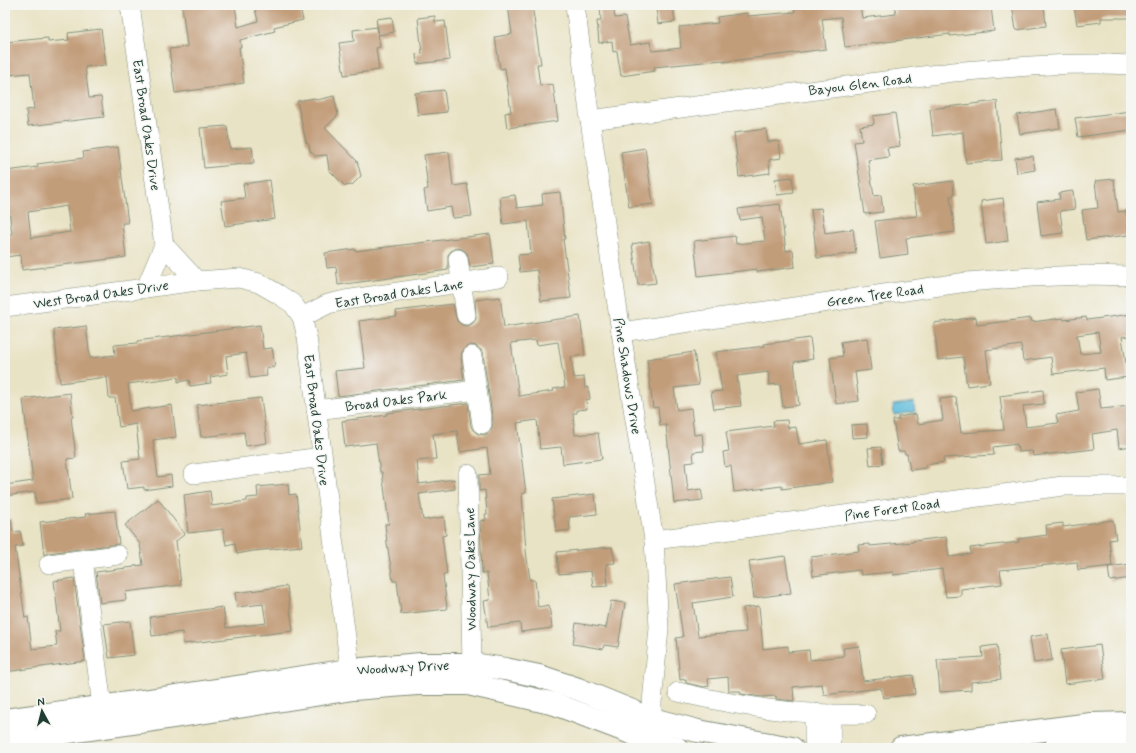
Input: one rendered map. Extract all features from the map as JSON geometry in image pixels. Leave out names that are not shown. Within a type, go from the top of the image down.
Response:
[{"type":"main road","name":"Woodway Drive","points":[[5,741],[152,710],[352,679],[421,664],[472,664],[539,676],[578,689],[652,719],[698,731],[792,748]]},
{"type":"main road","name":"Woodway Drive","points":[[352,679],[417,684],[468,684],[548,702],[652,745],[677,748]]},
{"type":"main road","name":"Woodway Drive","points":[[5,720],[102,706],[152,710]]},
{"type":"main road","points":[[580,714],[595,710],[642,724],[652,719]]},
{"type":"main road","points":[[901,748],[988,743],[1091,724],[1126,733]]},
{"type":"main road","points":[[1055,748],[1126,733]]},
{"type":"street","name":"East Broad Oaks Drive","points":[[130,5],[164,245]]},
{"type":"street","name":"Pine Shadows Drive","points":[[575,5],[621,332],[654,540],[659,628],[652,703],[652,745]]},
{"type":"street","name":"Bayou Glen Road","points":[[590,120],[953,72],[1064,64],[1131,65]]},
{"type":"street","points":[[146,288],[164,245],[197,281]]},
{"type":"street","points":[[458,259],[466,315]]},
{"type":"street","name":"Green Tree Road","points":[[621,332],[967,282],[1030,276],[1131,276]]},
{"type":"street","name":"East Broad Oaks Lane","points":[[302,317],[328,304],[345,300],[499,277]]},
{"type":"street","name":"East Broad Oaks Drive","points":[[197,281],[239,278],[259,284],[294,304],[302,317],[307,337],[352,679]]},
{"type":"street","name":"West Broad Oaks Drive","points":[[5,307],[197,281]]},
{"type":"street","points":[[472,356],[482,424]]},
{"type":"street","name":"Broad Oaks Park","points":[[316,410],[477,390]]},
{"type":"street","points":[[194,474],[322,457]]},
{"type":"street","name":"Woodway Oaks Lane","points":[[468,474],[472,664]]},
{"type":"street","name":"Pine Forest Road","points":[[654,540],[1063,486],[1131,486]]},
{"type":"street","points":[[49,564],[118,555]]},
{"type":"street","points":[[83,560],[102,706]]},
{"type":"street","points":[[678,692],[748,707],[783,712],[866,714]]},
{"type":"street","points":[[822,714],[814,740],[823,748]]},
{"type":"water","points":[[914,402],[915,412],[894,415],[893,405]]},
{"type":"building","points":[[182,5],[235,5],[238,27],[258,21],[254,5],[299,5],[303,20],[274,27],[275,31],[240,40],[241,47],[239,47],[244,83],[175,93],[169,49],[187,47]]},
{"type":"building","points":[[508,5],[532,5],[541,64],[537,64],[540,86],[553,84],[558,121],[507,128],[505,113],[511,112],[505,68],[500,69],[495,37],[512,34]]},
{"type":"building","points":[[600,5],[613,5],[615,18],[625,17],[630,45],[650,42],[652,51],[681,48],[679,27],[718,23],[717,17],[747,13],[748,16],[795,12],[794,5],[860,5],[862,18],[896,14],[895,6],[901,5],[972,5],[972,9],[991,7],[994,31],[950,36],[950,34],[845,47],[841,17],[822,19],[826,49],[723,62],[723,60],[654,67],[655,71],[621,76],[617,51],[613,52],[612,41],[599,43],[597,21],[601,21]]},
{"type":"building","points":[[1012,5],[1044,5],[1046,26],[1016,30]]},
{"type":"building","points":[[1074,5],[1131,5],[1131,18],[1101,18],[1101,22],[1077,25]]},
{"type":"building","points":[[673,6],[675,22],[658,24],[656,8]]},
{"type":"building","points":[[435,16],[435,22],[445,21],[450,60],[417,64],[416,54],[422,53],[418,18]]},
{"type":"building","points":[[392,17],[394,32],[379,35],[376,19]]},
{"type":"building","points":[[377,27],[380,47],[376,48],[379,70],[344,75],[339,43],[354,41],[353,30]]},
{"type":"building","points":[[101,29],[106,65],[85,67],[89,98],[101,97],[104,117],[28,126],[26,110],[34,109],[30,73],[8,75],[5,42],[48,38],[48,42],[69,40],[68,33]]},
{"type":"building","points":[[444,90],[447,112],[418,115],[415,93]]},
{"type":"building","points":[[334,96],[338,115],[325,128],[357,161],[361,176],[352,185],[345,186],[329,170],[327,155],[315,156],[310,151],[309,145],[306,142],[297,101],[315,98],[317,100]]},
{"type":"building","points":[[997,101],[1002,160],[966,163],[963,132],[933,136],[930,109]]},
{"type":"building","points":[[1057,109],[1060,128],[1020,134],[1017,115]]},
{"type":"building","points":[[1131,111],[1131,130],[1078,137],[1075,118]]},
{"type":"building","points":[[895,113],[900,146],[887,148],[889,157],[868,160],[874,196],[881,195],[883,212],[865,214],[854,142],[862,141],[860,126],[874,124],[873,116]]},
{"type":"building","points":[[227,126],[230,149],[252,147],[254,163],[204,168],[200,128]]},
{"type":"building","points":[[766,129],[768,142],[779,141],[781,158],[769,160],[770,173],[739,177],[734,133]]},
{"type":"building","points":[[118,147],[128,223],[122,223],[126,257],[22,270],[21,255],[5,257],[5,235],[12,234],[8,202],[5,202],[5,171],[38,167],[37,164],[84,158],[83,152]],"holes":[[[67,206],[70,232],[31,238],[28,212]]]},
{"type":"building","points":[[645,148],[653,204],[629,207],[621,152]]},
{"type":"building","points":[[449,152],[453,186],[467,184],[472,216],[453,218],[451,207],[427,211],[424,190],[428,189],[424,155]]},
{"type":"building","points":[[1033,156],[1035,170],[1017,173],[1015,158]]},
{"type":"building","points":[[792,177],[794,193],[777,195],[775,179]]},
{"type":"building","points":[[1114,179],[1118,212],[1126,211],[1129,235],[1086,240],[1082,210],[1098,208],[1095,181]]},
{"type":"building","points":[[270,180],[275,219],[225,226],[221,201],[245,198],[243,184]]},
{"type":"building","points":[[953,181],[954,196],[950,196],[955,232],[906,238],[908,254],[880,258],[875,221],[917,216],[913,186]]},
{"type":"building","points":[[1073,191],[1075,209],[1060,211],[1063,233],[1041,236],[1037,202],[1060,199],[1059,193]]},
{"type":"building","points":[[560,192],[565,239],[563,239],[571,298],[541,301],[537,270],[520,272],[518,255],[531,254],[528,221],[503,224],[500,197],[515,195],[517,208],[543,205],[542,194]]},
{"type":"building","points":[[1003,198],[1008,241],[986,244],[981,201]]},
{"type":"building","points":[[780,204],[786,251],[793,250],[795,267],[757,272],[757,269],[698,276],[694,241],[735,236],[736,244],[765,241],[762,217],[740,220],[738,209]]},
{"type":"building","points":[[821,208],[825,233],[853,229],[856,253],[817,258],[811,209]]},
{"type":"building","points":[[490,234],[494,264],[470,267],[467,253],[462,249],[457,248],[451,251],[448,255],[448,270],[338,285],[336,267],[327,268],[325,253],[355,249],[355,251]]},
{"type":"building","points":[[649,241],[656,283],[638,285],[632,244]]},
{"type":"building","points":[[500,297],[504,327],[580,316],[585,355],[571,357],[574,378],[584,377],[585,388],[588,387],[590,399],[586,400],[587,409],[577,410],[577,413],[573,413],[575,435],[598,433],[602,459],[563,464],[561,447],[540,449],[537,420],[517,423],[526,493],[522,494],[526,551],[530,580],[535,580],[538,607],[549,605],[552,628],[521,632],[520,623],[488,627],[484,601],[490,600],[487,573],[482,573],[480,521],[486,520],[485,514],[487,514],[485,490],[479,491],[479,475],[490,474],[487,448],[460,452],[457,431],[433,434],[436,459],[417,461],[419,484],[454,479],[455,489],[419,494],[423,520],[444,517],[446,535],[442,536],[447,574],[443,575],[447,609],[401,614],[397,581],[393,581],[387,543],[385,524],[389,524],[382,472],[380,472],[376,443],[345,447],[342,421],[387,415],[387,413],[468,403],[471,426],[473,430],[478,434],[484,435],[488,433],[492,428],[493,422],[483,354],[476,346],[471,345],[466,347],[462,352],[461,358],[464,380],[338,396],[335,371],[365,368],[359,321],[397,316],[396,311],[453,304],[457,321],[462,325],[468,326],[476,319],[475,300]],"holes":[[[536,340],[537,345],[558,342],[565,387],[553,389],[554,391],[519,396],[511,343]]]},
{"type":"building","points":[[1131,314],[1131,336],[1122,337],[1128,377],[1105,380],[1104,368],[1053,374],[1051,357],[1023,361],[1021,345],[986,350],[990,383],[967,386],[963,357],[938,360],[934,323],[976,317],[977,325],[1031,318],[1032,322],[1086,317],[1087,320]],"holes":[[[1098,332],[1101,352],[1080,354],[1077,335]]]},
{"type":"building","points":[[260,325],[263,349],[272,348],[275,367],[266,368],[267,376],[250,378],[246,353],[226,356],[228,374],[210,377],[211,383],[190,386],[189,380],[178,382],[178,377],[128,384],[131,411],[172,405],[176,437],[153,440],[158,477],[171,475],[172,486],[144,490],[144,487],[127,489],[123,461],[140,459],[136,424],[119,427],[115,398],[109,398],[107,377],[60,383],[54,330],[86,326],[91,358],[115,355],[114,345],[138,343],[137,341]]},
{"type":"building","points":[[810,338],[813,359],[794,362],[799,405],[783,407],[780,384],[769,385],[768,372],[737,376],[741,406],[714,409],[711,392],[722,391],[716,352],[765,346],[764,344]]},
{"type":"building","points":[[867,338],[871,370],[855,372],[859,401],[836,404],[830,358],[843,356],[841,342]]},
{"type":"building","points":[[694,352],[699,385],[674,388],[677,410],[691,408],[694,435],[702,434],[704,451],[693,452],[694,462],[685,463],[688,491],[701,489],[703,500],[674,503],[666,425],[660,425],[658,407],[653,408],[647,359]]},
{"type":"building","points":[[1098,389],[1101,409],[1131,406],[1131,446],[1119,448],[1117,430],[1092,434],[1094,449],[1033,456],[1032,451],[1018,452],[1017,444],[993,447],[994,455],[943,458],[944,462],[926,465],[926,468],[910,470],[907,454],[905,454],[904,451],[898,451],[893,420],[899,420],[898,417],[916,414],[918,424],[943,420],[940,399],[956,397],[961,433],[1004,430],[1000,396],[1043,390],[1044,404],[1023,406],[1026,427],[1058,423],[1056,415],[1079,411],[1076,392]]},
{"type":"building","points":[[70,393],[73,417],[71,417],[76,458],[67,459],[72,499],[36,503],[35,492],[5,496],[5,485],[33,481],[23,399]]},
{"type":"building","points":[[261,398],[267,443],[246,446],[244,432],[201,437],[197,405]]},
{"type":"building","points":[[787,420],[788,428],[796,427],[799,444],[827,440],[832,482],[782,489],[782,486],[734,492],[731,466],[725,467],[723,452],[729,451],[726,432],[774,426],[773,421]]},
{"type":"building","points":[[867,424],[868,437],[852,438],[851,425]]},
{"type":"building","points":[[881,447],[883,464],[870,466],[868,448]]},
{"type":"building","points":[[288,484],[289,495],[296,494],[302,546],[237,554],[235,543],[226,545],[223,529],[188,533],[184,495],[210,491],[212,506],[247,501],[247,498],[258,497],[257,487]]},
{"type":"building","points":[[595,494],[597,514],[569,517],[570,530],[556,532],[552,499]]},
{"type":"building","points":[[158,499],[185,534],[176,541],[181,585],[125,592],[126,600],[100,603],[96,572],[143,565],[140,544],[125,525]]},
{"type":"building","points":[[115,511],[119,544],[48,553],[44,555],[40,522],[86,517],[85,514]]},
{"type":"building","points":[[5,519],[11,519],[13,532],[20,531],[23,546],[15,547],[25,618],[28,617],[32,649],[57,646],[55,631],[60,631],[54,581],[74,578],[85,661],[5,672]]},
{"type":"building","points":[[1113,520],[1116,539],[1109,540],[1112,566],[1078,570],[1077,562],[1000,570],[1002,584],[961,589],[961,596],[946,597],[942,569],[893,575],[893,572],[861,575],[860,570],[813,576],[811,557],[859,551],[858,545],[870,544],[870,546],[946,537],[949,557],[971,554],[970,548],[1019,542],[1018,539],[1047,535],[1046,525],[1063,523],[1063,527]]},
{"type":"building","points":[[612,547],[615,563],[606,564],[608,586],[593,587],[591,571],[559,574],[557,552]]},
{"type":"building","points":[[785,556],[791,593],[754,598],[749,561]]},
{"type":"building","points":[[1131,564],[1131,578],[1110,581],[1108,567]]},
{"type":"building","points":[[730,577],[733,597],[693,603],[698,636],[746,632],[743,608],[759,606],[763,649],[788,646],[788,652],[809,650],[810,660],[844,656],[843,648],[859,646],[863,681],[913,675],[915,694],[883,698],[881,688],[824,695],[822,684],[793,687],[794,701],[776,699],[776,696],[762,697],[741,694],[740,691],[729,691],[728,677],[708,679],[709,686],[704,687],[686,683],[686,679],[680,680],[676,638],[683,637],[675,584]]},
{"type":"building","points":[[287,586],[293,631],[183,644],[182,632],[152,636],[150,617],[223,607],[226,628],[266,623],[263,604],[237,607],[235,593]]},
{"type":"building","points":[[611,601],[625,603],[618,647],[604,645],[603,649],[573,644],[576,623],[606,628]]},
{"type":"building","points":[[130,621],[134,655],[109,658],[104,624]]},
{"type":"building","points":[[1048,634],[1052,660],[1034,663],[1030,637]]},
{"type":"building","points":[[997,645],[1001,679],[971,682],[971,690],[940,692],[937,660],[983,657],[982,647]]},
{"type":"building","points":[[1100,645],[1105,679],[1065,684],[1061,650]]}]
